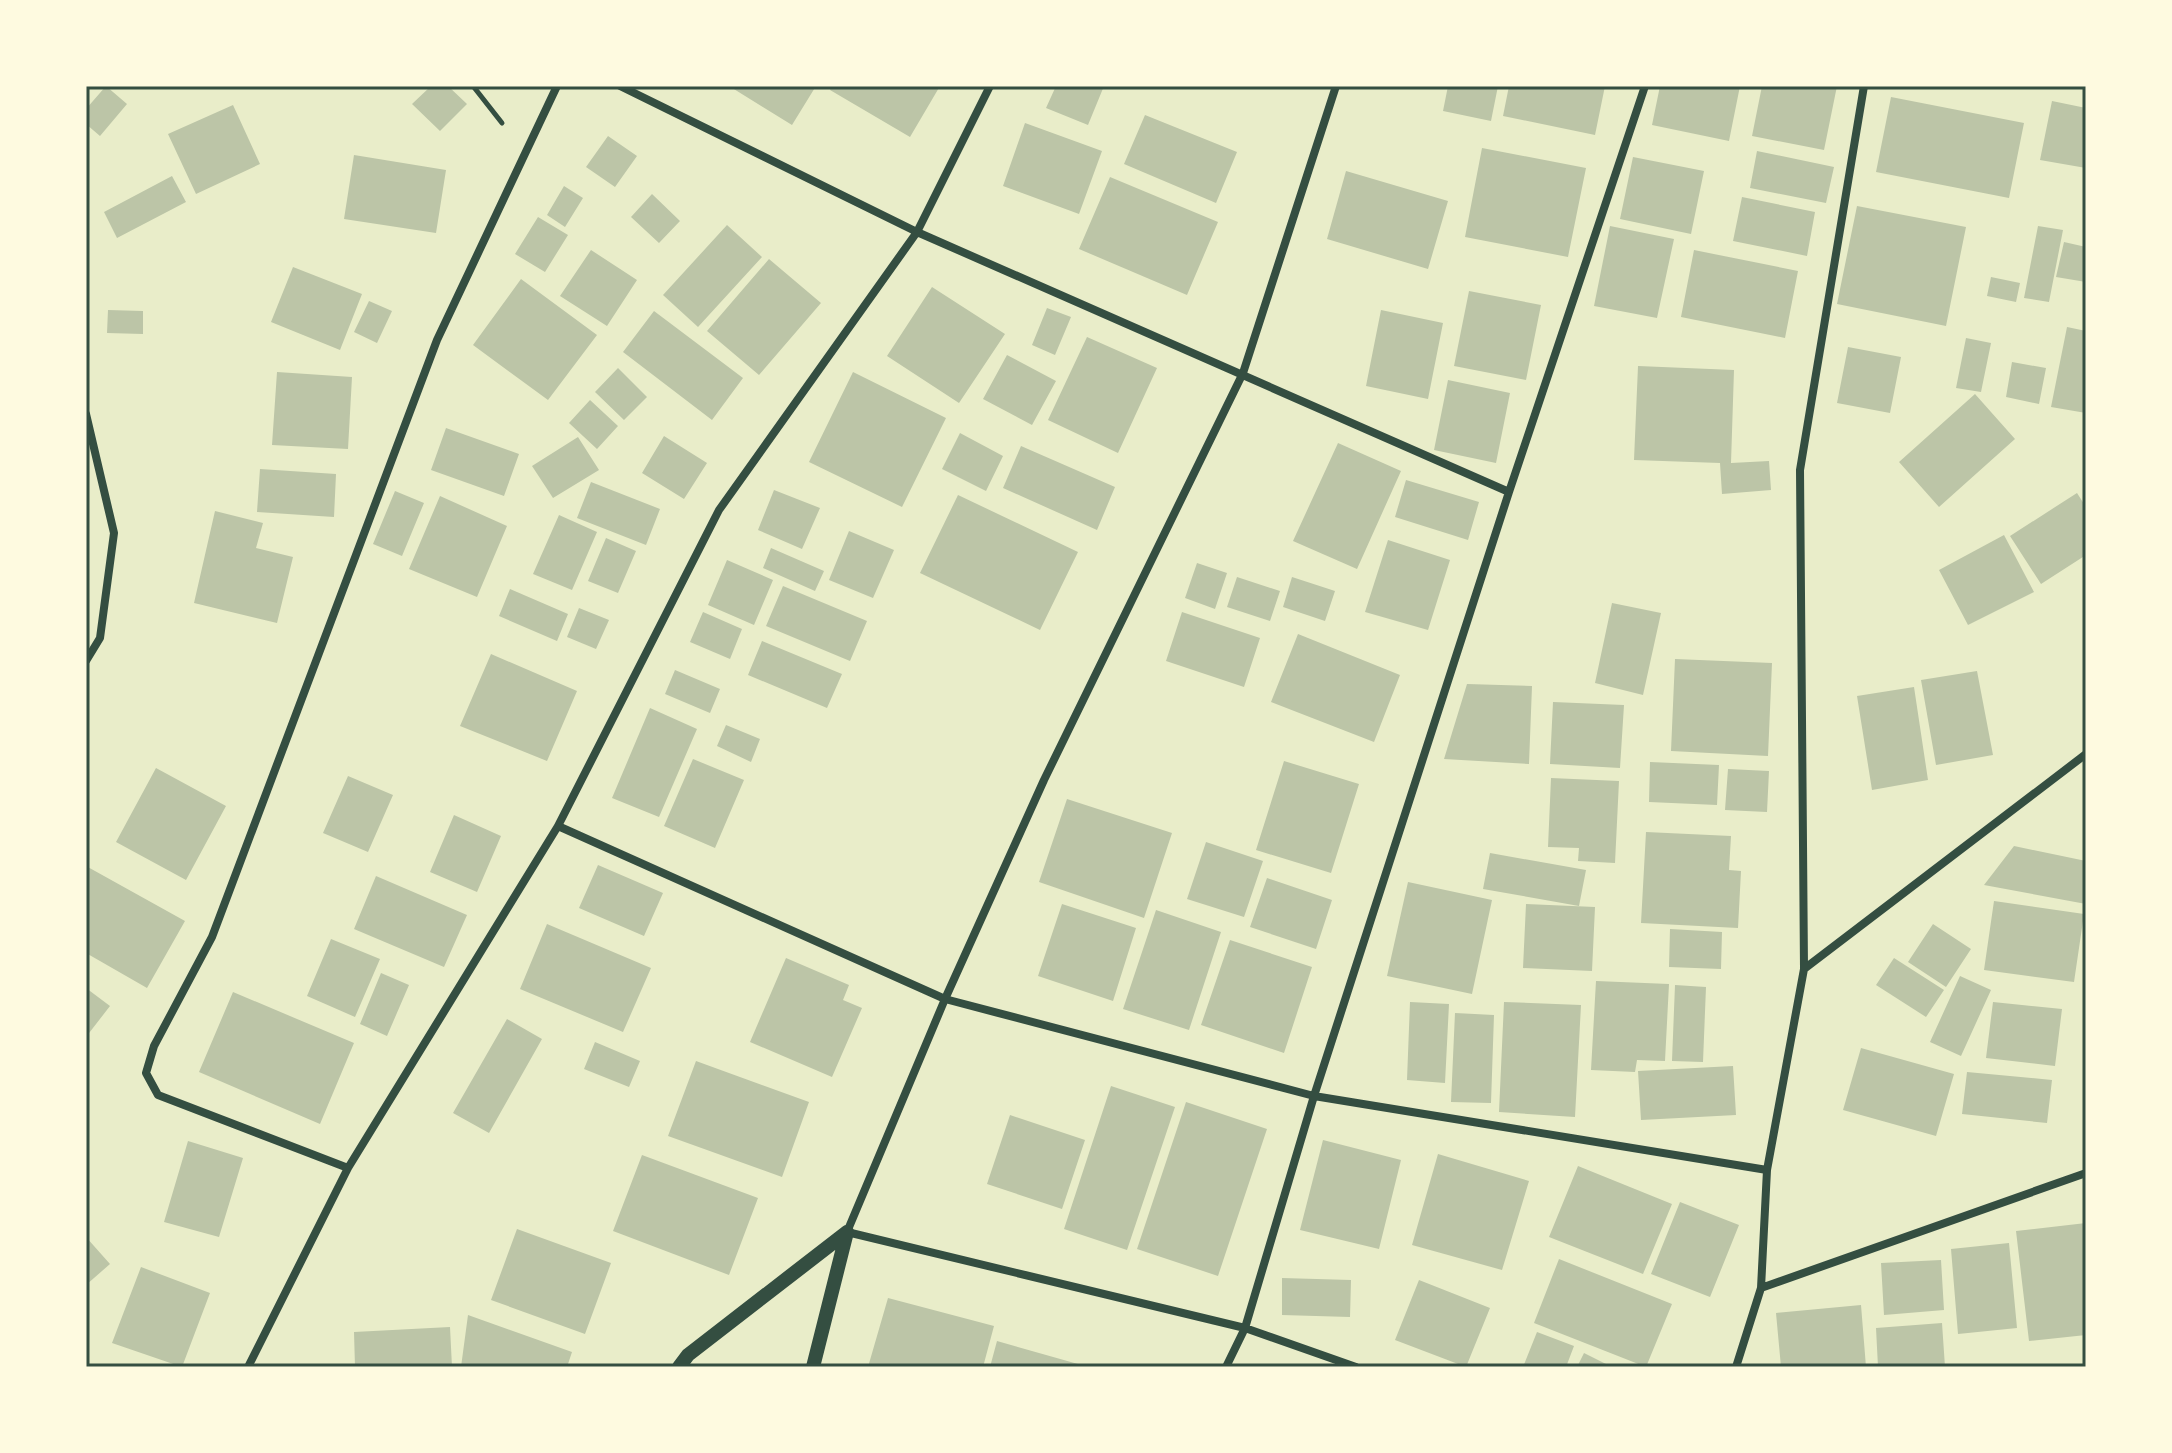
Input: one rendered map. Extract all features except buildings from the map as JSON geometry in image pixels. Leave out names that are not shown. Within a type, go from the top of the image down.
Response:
[{"type":"street","points":[[348,1168],[158,1095],[146,1073],[154,1046],[212,937],[437,340],[557,86]]},
{"type":"street","points":[[620,86],[917,232],[1509,492]]},
{"type":"street","points":[[250,1367],[348,1168],[558,826],[719,510],[917,232],[990,86]]},
{"type":"street","points":[[813,1367],[847,1232],[945,999],[1044,780],[1243,373],[1336,86]]},
{"type":"street","points":[[1226,1367],[1245,1328],[1314,1096],[1509,492],[1645,86]]},
{"type":"street","points":[[1736,1367],[1761,1288],[1767,1170],[1804,969],[1800,470],[1864,86]]},
{"type":"street","points":[[86,414],[114,533],[100,638],[86,661]]},
{"type":"street","points":[[1804,969],[2086,754]]},
{"type":"street","points":[[558,826],[945,999],[1314,1096],[1767,1170]]},
{"type":"street","points":[[1761,1288],[2086,1173]]},
{"type":"street","points":[[847,1232],[1245,1328],[1356,1367]]},
{"type":"street","points":[[679,1367],[688,1355],[847,1232]]},
{"type":"path","points":[[473,86],[526,152]]}]
